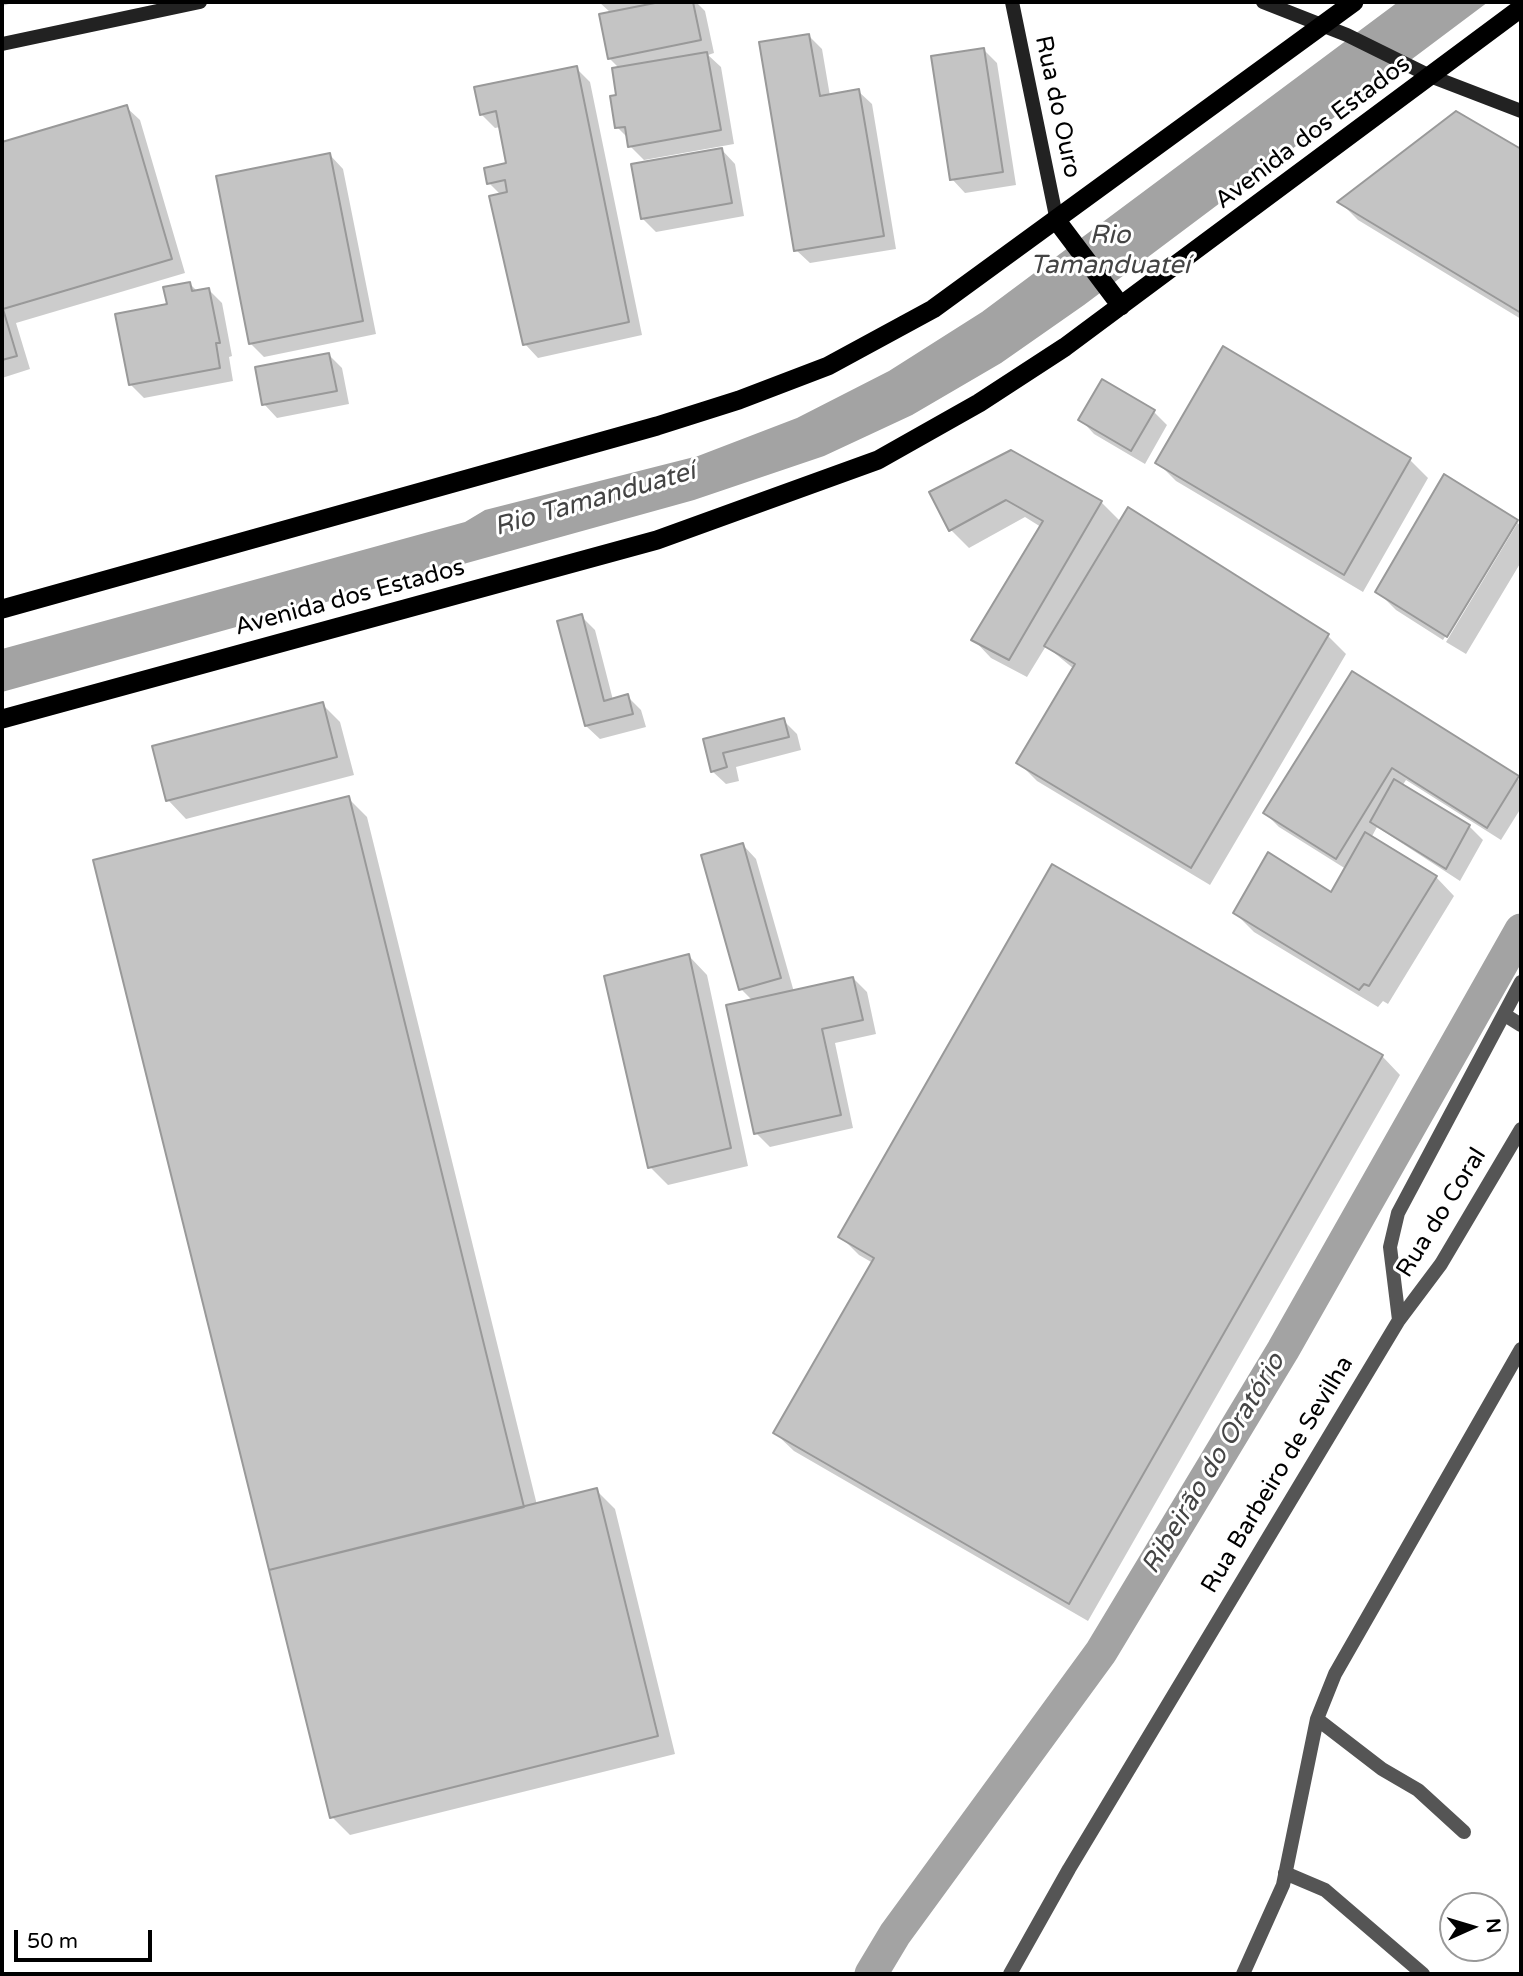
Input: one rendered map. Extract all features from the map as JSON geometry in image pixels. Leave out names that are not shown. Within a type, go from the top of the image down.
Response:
[{"type":"highway","points":[[2,609],[644,429],[783,384],[864,348],[933,309],[1354,2]]},
{"type":"highway","name":"Avenida dos Estados","points":[[2,719],[657,540],[878,460],[999,391],[1121,306],[1521,8]]},
{"type":"highway","points":[[1057,220],[1121,306]]},
{"type":"main road","points":[[2,44],[200,2]]},
{"type":"main road","name":"Rua do Ouro","points":[[1012,2],[1057,220]]},
{"type":"main road","points":[[1263,2],[1347,35],[1411,68],[1521,111]]},
{"type":"street","points":[[1399,1320],[1390,1247],[1394,1225],[1410,1186],[1521,982]]},
{"type":"street","points":[[1505,1015],[1521,1025]]},
{"type":"street","name":"Rua do Coral","points":[[1399,1320],[1441,1264],[1521,1129]]},
{"type":"street","name":"Rua Barbeiro de Sevilha","points":[[1010,1974],[1069,1869],[1399,1320]]},
{"type":"street","points":[[1243,1974],[1285,1873],[1317,1719],[1335,1675],[1521,1349]]},
{"type":"street","points":[[1317,1719],[1382,1769],[1418,1790],[1464,1832]]},
{"type":"street","points":[[1285,1873],[1325,1890],[1423,1974]]},
{"type":"water","name":"Rio Tamanduateí","points":[[1398,2],[1488,2],[1084,305],[1001,363],[912,415],[824,456],[694,500],[2,692],[2,649],[465,522],[485,510],[698,456],[797,418],[889,371],[982,312]]},
{"type":"building","points":[[660,2],[693,2],[701,40],[608,59],[599,14]]},
{"type":"building","points":[[809,34],[820,96],[859,89],[884,236],[794,251],[759,42]]},
{"type":"building","points":[[984,48],[1003,172],[950,180],[931,56]]},
{"type":"building","points":[[707,52],[721,130],[628,147],[625,127],[615,128],[610,96],[616,95],[612,68]]},
{"type":"building","points":[[577,66],[629,322],[523,345],[489,196],[507,192],[505,180],[487,184],[484,168],[506,163],[496,111],[480,115],[474,87]]},
{"type":"building","points":[[127,105],[172,259],[3,309],[17,356],[2,360],[2,142]]},
{"type":"building","points":[[1456,111],[1521,149],[1521,313],[1337,202]]},
{"type":"building","points":[[722,148],[732,203],[641,219],[631,164]]},
{"type":"building","points":[[330,153],[363,321],[249,344],[216,176]]},
{"type":"building","points":[[190,282],[192,291],[209,288],[220,343],[216,343],[220,368],[129,385],[115,314],[167,304],[163,287]]},
{"type":"building","points":[[1223,346],[1411,458],[1344,575],[1155,463]]},
{"type":"building","points":[[329,353],[337,391],[262,405],[255,367]]},
{"type":"building","points":[[1102,379],[1155,410],[1131,451],[1078,420]]},
{"type":"building","points":[[1011,450],[1102,501],[1009,660],[971,640],[1043,521],[1006,500],[949,531],[929,492]]},
{"type":"building","points":[[1444,474],[1518,520],[1447,637],[1375,592]]},
{"type":"building","points":[[1128,507],[1329,634],[1191,868],[1016,763],[1075,664],[1044,646]]},
{"type":"building","points":[[582,614],[604,701],[628,694],[633,714],[585,726],[557,621]]},
{"type":"building","points":[[1352,671],[1519,776],[1487,828],[1392,768],[1336,859],[1263,813]]},
{"type":"building","points":[[323,702],[337,757],[166,801],[152,746]]},
{"type":"building","points":[[784,718],[789,737],[723,753],[727,767],[711,772],[703,739]]},
{"type":"building","points":[[1394,779],[1470,825],[1446,869],[1370,822]]},
{"type":"building","points":[[349,796],[524,1507],[269,1570],[93,860]]},
{"type":"building","points":[[1365,832],[1437,876],[1369,986],[1364,984],[1359,990],[1233,913],[1268,852],[1331,892]]},
{"type":"building","points":[[743,843],[781,978],[739,990],[701,855]]},
{"type":"building","points":[[1052,864],[1383,1055],[1069,1604],[773,1433],[874,1258],[838,1237]]},
{"type":"building","points":[[689,954],[731,1148],[648,1168],[604,976]]},
{"type":"building","points":[[853,977],[863,1020],[822,1029],[841,1115],[754,1134],[726,1005]]},
{"type":"building","points":[[597,1488],[658,1736],[330,1818],[269,1570]]},
{"type":"waterway","name":"Ribeirão do Oratório","points":[[871,1974],[895,1934],[1101,1652],[1283,1350],[1521,930]]}]
